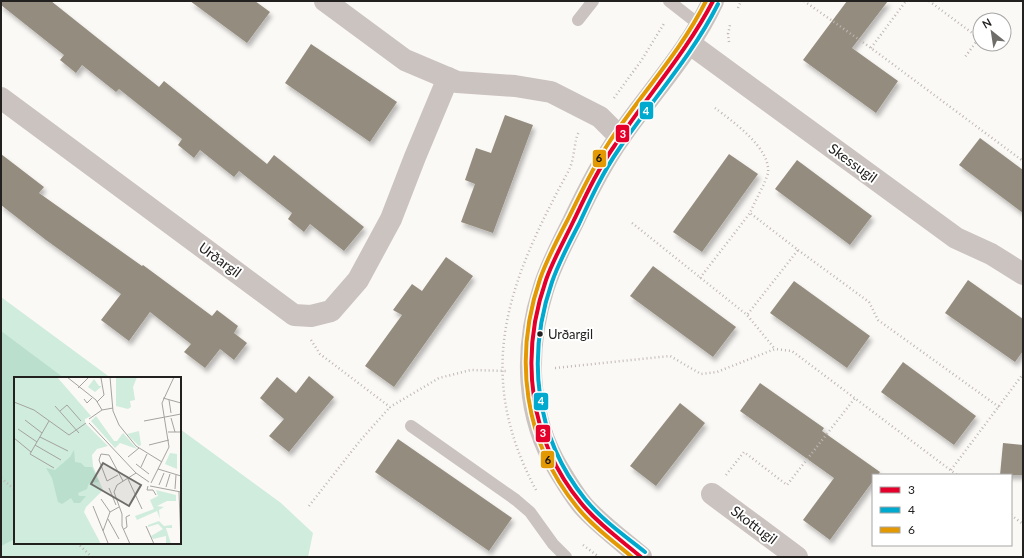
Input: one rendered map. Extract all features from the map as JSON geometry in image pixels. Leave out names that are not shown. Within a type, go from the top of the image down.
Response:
[{"type":"street","points":[[325,1],[405,60],[457,82],[515,86],[551,92],[600,117],[620,136]]},
{"type":"street","points":[[641,557],[584,507],[554,462],[540,431],[534,405],[530,371],[531,345],[535,316],[551,267],[592,183],[620,136],[695,34],[713,1]]},
{"type":"street","name":"Skessugil","points":[[695,34],[956,238],[990,254],[1023,274]]},
{"type":"street","points":[[294,315],[310,316],[332,310],[358,280],[391,219],[448,78]]},
{"type":"street","name":"Urðargil","points":[[1,98],[294,315]]},
{"type":"street","name":"Skottugil","points":[[712,494],[797,557]]},
{"type":"lane","points":[[578,20],[594,1]]},
{"type":"lane","points":[[672,4],[695,34]]},
{"type":"lane","points":[[411,426],[516,500],[530,512],[560,552],[566,557]]},
{"type":"path","points":[[735,14],[741,1]]},
{"type":"path","points":[[804,1],[871,48],[1023,161]]},
{"type":"path","points":[[871,48],[906,1]]},
{"type":"path","points":[[929,1],[979,38],[965,57]]},
{"type":"path","points":[[600,117],[641,62],[672,4]]},
{"type":"path","points":[[731,46],[728,34],[732,20]]},
{"type":"path","points":[[700,278],[750,213],[768,173],[765,155],[740,127],[715,108]]},
{"type":"path","points":[[750,213],[869,302],[878,320],[999,407]]},
{"type":"path","points":[[632,223],[747,315],[775,349]]},
{"type":"path","points":[[747,315],[798,250]]},
{"type":"path","points":[[294,315],[320,354],[390,407]]},
{"type":"path","points":[[309,506],[359,442],[390,407],[439,378],[471,370],[530,371],[670,356],[701,374],[717,372],[775,349],[792,351],[956,474]]},
{"type":"path","points":[[951,470],[1023,374]]},
{"type":"path","points":[[712,494],[744,452],[787,485],[855,398]]},
{"type":"path","points":[[1,478],[14,489]]},
{"type":"path","points":[[1012,516],[1023,524]]},
{"type":"path","points":[[78,544],[92,557]]},
{"type":"green space","points":[[1,297],[110,377],[14,377],[14,544],[181,544],[181,430],[281,503],[313,533],[308,557],[1,557]]},
{"type":"green space","points":[[1,331],[63,377],[14,377],[14,540],[1,546]]},
{"type":"building","points":[[1,1],[51,1],[159,87],[164,81],[267,164],[274,155],[364,227],[344,251],[310,224],[304,232],[288,219],[292,213],[239,171],[234,177],[200,150],[194,158],[178,145],[182,139],[119,89],[116,92],[82,65],[76,73],[60,60],[64,55],[1,5]]},
{"type":"building","points":[[190,1],[255,1],[270,12],[247,43]]},
{"type":"building","points":[[847,1],[888,1],[852,48],[898,81],[876,113],[803,60]]},
{"type":"building","points":[[311,44],[397,102],[370,142],[285,83]]},
{"type":"building","points":[[505,115],[533,125],[493,233],[461,222],[475,184],[465,180],[476,148],[491,153]]},
{"type":"building","points":[[980,138],[1023,170],[1023,213],[959,165]]},
{"type":"building","points":[[1,154],[44,187],[39,193],[142,266],[143,265],[212,316],[217,310],[238,326],[234,333],[247,343],[234,360],[220,349],[205,368],[184,352],[191,344],[150,312],[129,341],[101,320],[121,294],[46,240],[1,205]]},
{"type":"building","points":[[729,154],[758,174],[702,252],[673,232]]},
{"type":"building","points":[[797,160],[872,216],[850,245],[775,189]]},
{"type":"building","points":[[446,257],[473,276],[394,387],[365,366],[402,315],[393,310],[412,284],[422,291]]},
{"type":"building","points":[[653,266],[736,327],[713,357],[630,296]]},
{"type":"building","points":[[968,280],[1023,319],[1023,351],[1015,362],[945,313]]},
{"type":"building","points":[[794,281],[870,336],[847,368],[770,313]]},
{"type":"building","points":[[903,362],[976,416],[954,445],[881,392]]},
{"type":"building","points":[[309,376],[334,397],[289,452],[269,436],[284,419],[260,398],[277,377],[296,393]]},
{"type":"building","points":[[760,383],[824,428],[822,431],[880,472],[879,474],[872,474],[872,482],[830,540],[803,520],[834,478],[740,411]]},
{"type":"building","points":[[680,403],[705,423],[656,486],[630,466]]},
{"type":"building","points":[[398,439],[512,518],[489,551],[375,472]]},
{"type":"building","points":[[1003,443],[1023,445],[1023,475],[1000,474]]},
{"type":"transit line","name":"6","points":[[632,557],[589,521],[577,507],[559,482],[545,455],[535,427],[528,398],[526,369],[527,339],[532,309],[540,279],[556,242],[591,172],[620,126],[672,56],[696,20],[706,1]]},
{"type":"transit line","name":"3","points":[[641,557],[602,525],[581,503],[563,478],[550,452],[540,425],[534,397],[531,368],[533,338],[538,309],[546,280],[592,182],[627,127],[691,39],[713,1]]},
{"type":"transit line","name":"4","points":[[645,552],[599,514],[585,499],[568,475],[555,449],[546,423],[540,395],[538,367],[539,339],[544,310],[552,282],[564,253],[602,176],[632,131],[684,60],[708,23],[718,4]]},
{"type":"place","name":"Urðargil","points":[[540,334]]}]
